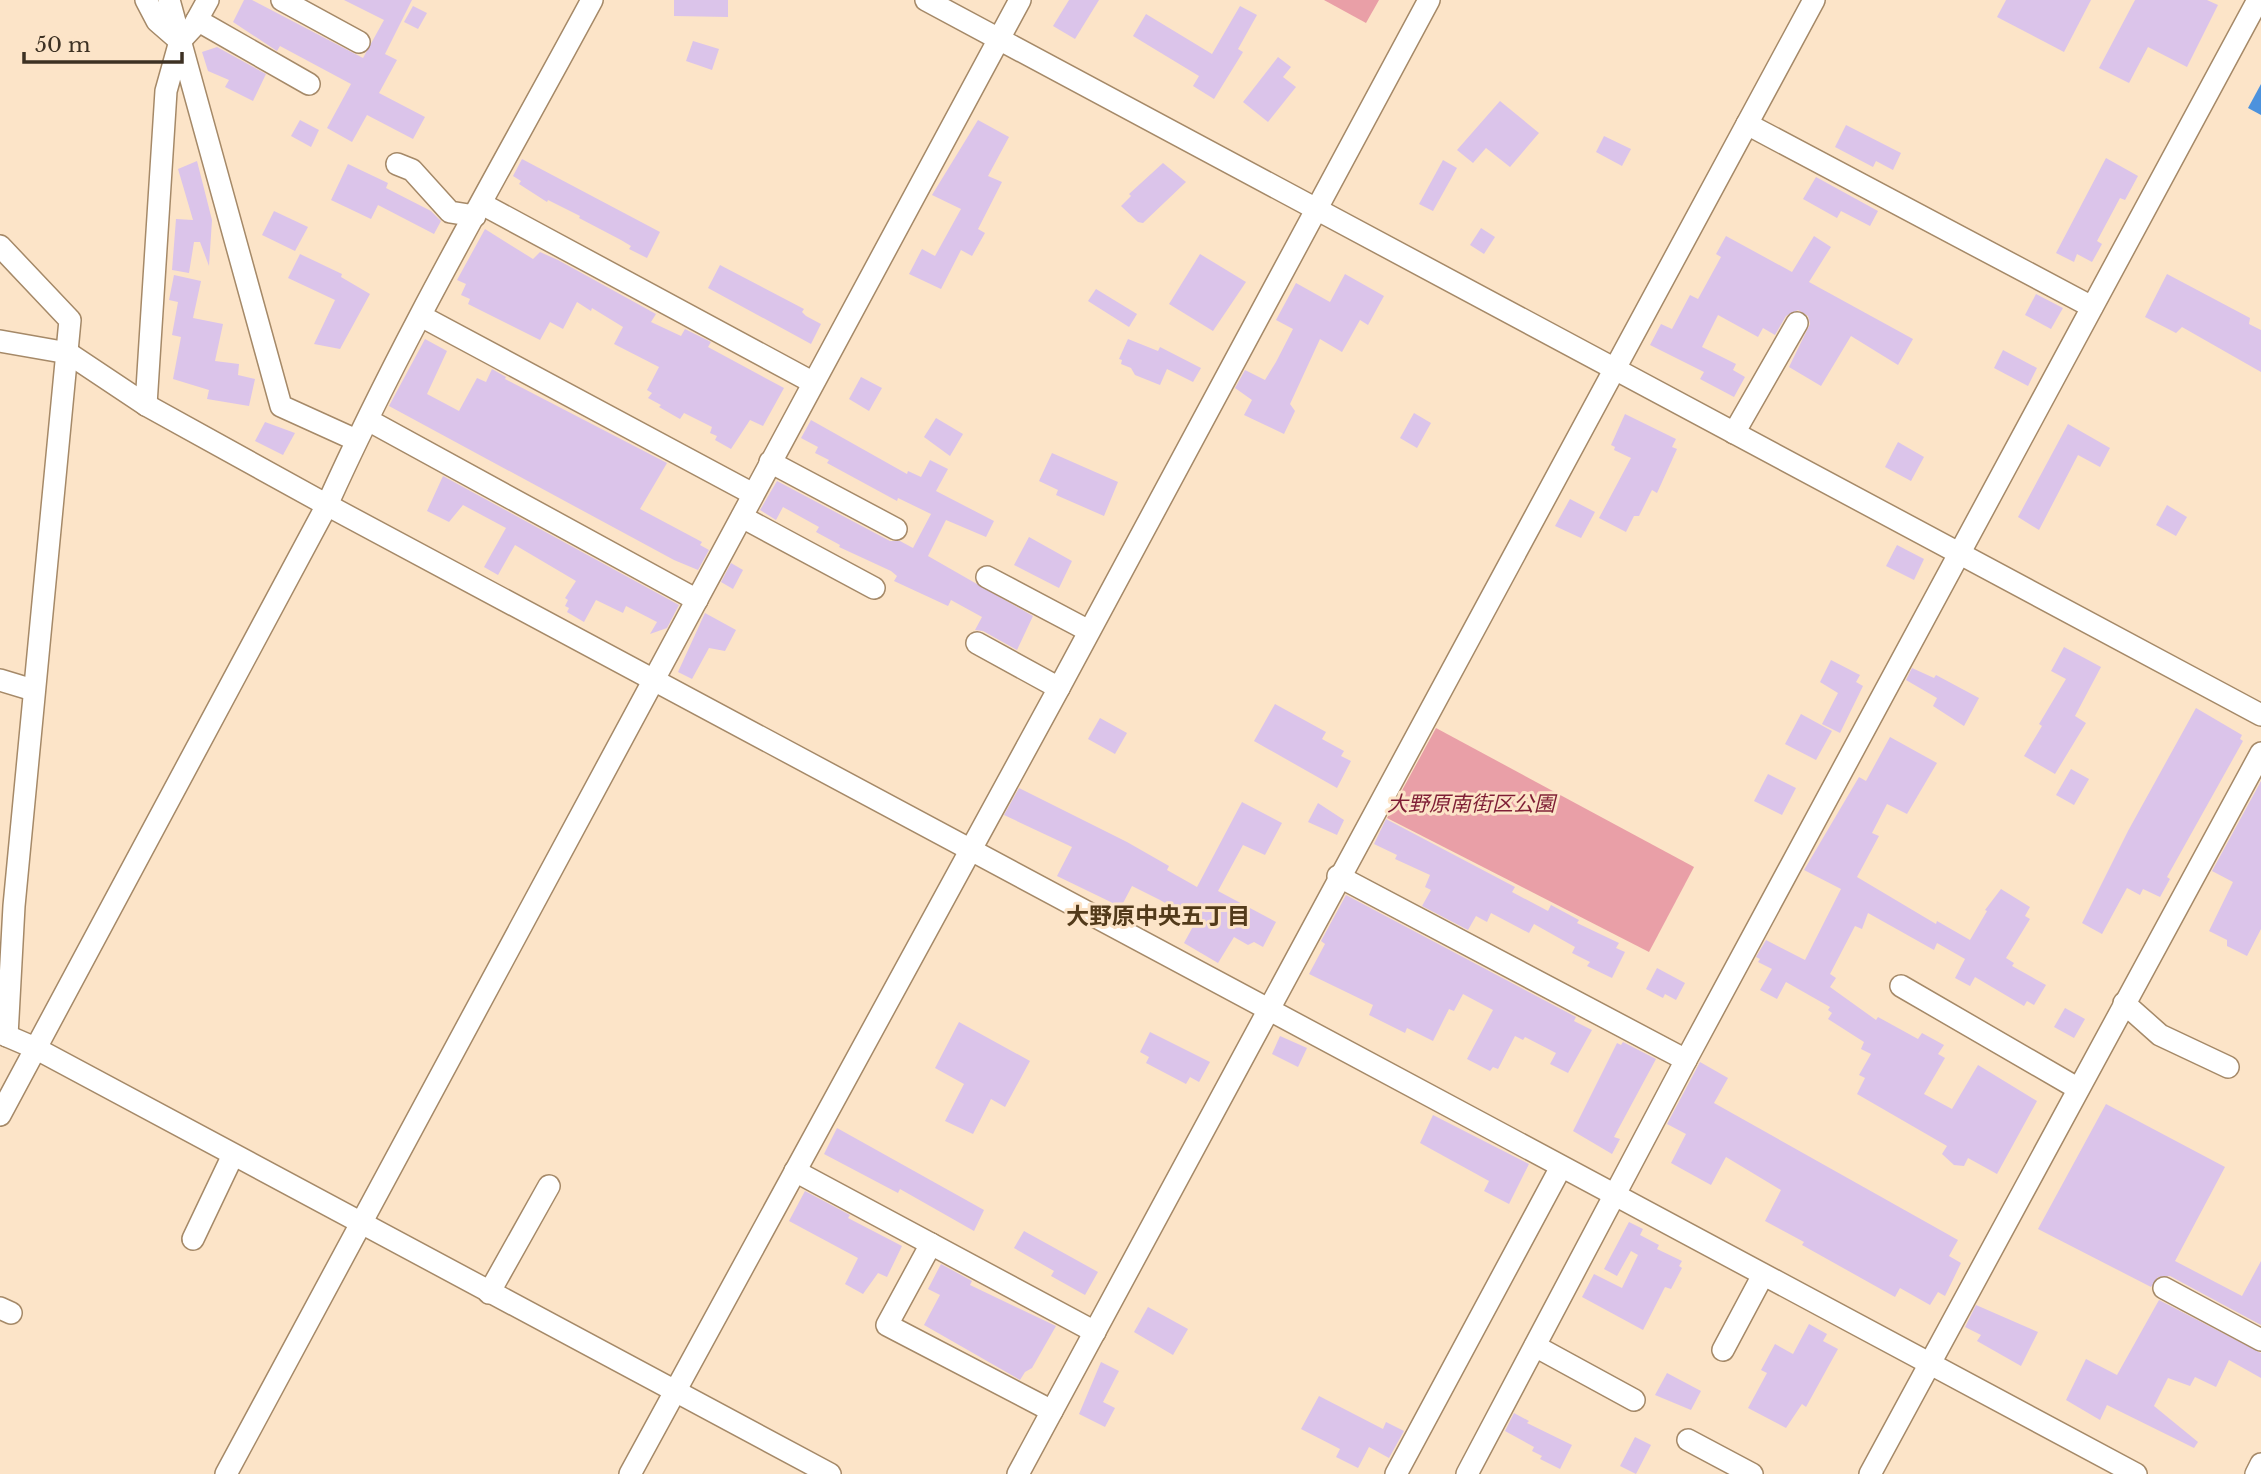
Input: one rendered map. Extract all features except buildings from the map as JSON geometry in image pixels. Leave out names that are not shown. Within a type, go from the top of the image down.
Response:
[{"type":"street","points":[[146,0],[156,21],[180,41]]},
{"type":"street","points":[[169,0],[281,406],[356,440]]},
{"type":"street","points":[[146,405],[166,91],[180,41],[197,20],[208,0]]},
{"type":"street","points":[[282,0],[359,42]]},
{"type":"street","points":[[0,1115],[327,505],[356,440],[421,316],[592,0]]},
{"type":"street","points":[[926,0],[2261,715]]},
{"type":"street","points":[[226,1474],[1020,0]]},
{"type":"street","points":[[630,1474],[1059,688],[1429,0]]},
{"type":"street","points":[[1018,1474],[1270,1009],[1338,876],[1814,0]]},
{"type":"street","points":[[1467,1474],[1686,1060],[2258,0]]},
{"type":"street","points":[[197,20],[309,85]]},
{"type":"street","points":[[1747,124],[2092,307]]},
{"type":"street","points":[[397,164],[412,170],[450,212],[479,210],[812,382]]},
{"type":"street","points":[[0,246],[70,320],[33,690],[7,904],[4,1034],[35,1048],[830,1474]]},
{"type":"street","points":[[421,316],[753,494]]},
{"type":"street","points":[[1734,433],[1797,323]]},
{"type":"street","points":[[0,341],[68,353],[146,405],[327,505],[655,678],[970,850],[2136,1474]]},
{"type":"street","points":[[368,420],[697,600]]},
{"type":"street","points":[[770,462],[896,529]]},
{"type":"street","points":[[742,517],[874,588]]},
{"type":"street","points":[[988,577],[1089,631]]},
{"type":"street","points":[[977,643],[1059,688]]},
{"type":"street","points":[[0,680],[33,690]]},
{"type":"street","points":[[1870,1474],[2261,753]]},
{"type":"street","points":[[1338,876],[1686,1060]]},
{"type":"street","points":[[1901,986],[2077,1088]]},
{"type":"street","points":[[2124,1003],[2160,1035],[2228,1066]]},
{"type":"street","points":[[193,1239],[233,1155]]},
{"type":"street","points":[[1396,1474],[1561,1167]]},
{"type":"street","points":[[795,1171],[1095,1332]]},
{"type":"street","points":[[489,1293],[549,1186]]},
{"type":"street","points":[[931,1244],[887,1325],[1052,1411]]},
{"type":"street","points":[[1723,1350],[1763,1275]]},
{"type":"street","points":[[2164,1288],[2261,1340]]},
{"type":"street","points":[[1535,1346],[1634,1400]]},
{"type":"street","points":[[1688,1440],[1752,1474]]},
{"type":"street","points":[[2256,1474],[2261,1464]]},
{"type":"green space","points":[[1324,0],[1379,0],[1366,23]]},
{"type":"green space","name":"大野原南街区公園","points":[[1436,728],[1694,867],[1649,952],[1387,818]]},
{"type":"water","points":[[2261,84],[2261,115],[2248,108]]},
{"type":"district","name":"大野原中央五丁目","points":[[1158,916]]}]
